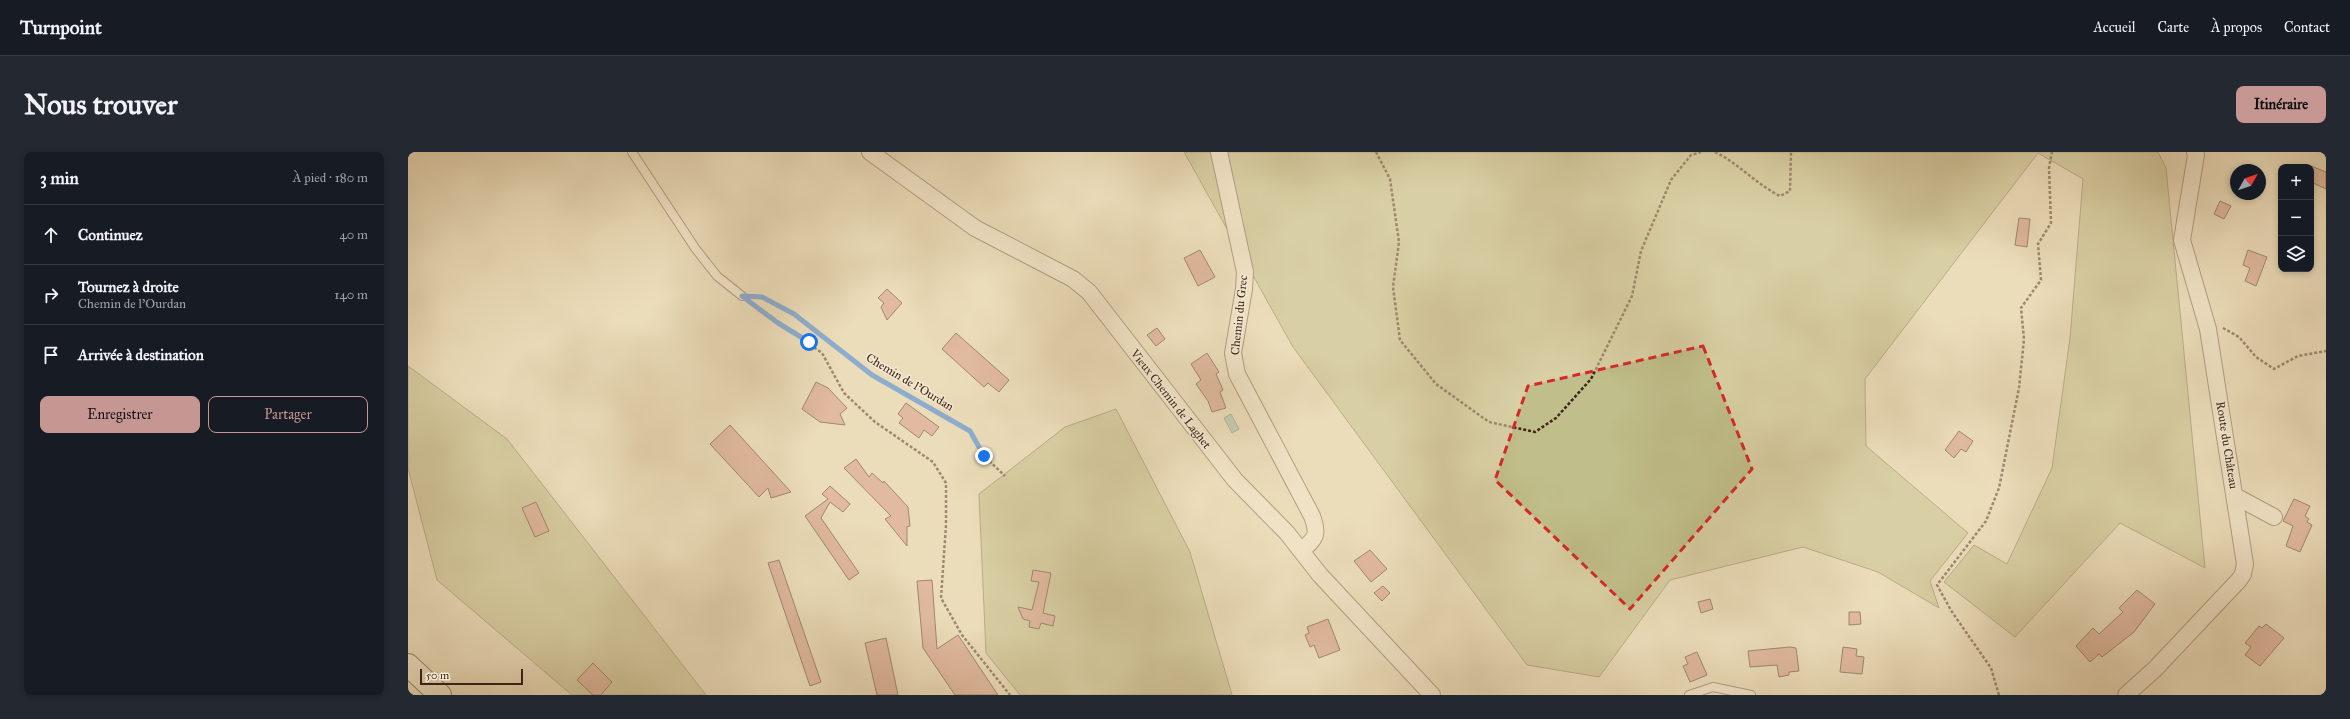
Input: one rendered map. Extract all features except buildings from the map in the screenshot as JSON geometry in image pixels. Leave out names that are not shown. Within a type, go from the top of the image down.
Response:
[{"type":"main road","points":[[408,665],[438,694]]},
{"type":"street","name":"Vieux Chemin de Laghet","points":[[870,152],[975,228],[1073,279],[1089,292],[1235,480],[1287,533],[1320,575],[1432,695]]},
{"type":"street","name":"Chemin du Grec","points":[[1219,152],[1245,272],[1244,290],[1233,353],[1237,374],[1312,516],[1317,529],[1315,538],[1302,551]]},
{"type":"street","name":"Route du Château","points":[[2126,695],[2155,669],[2243,574],[2245,564],[2208,329],[2182,240],[2189,206],[2196,155],[2195,152]]},
{"type":"street","points":[[2235,496],[2274,517]]},
{"type":"lane","points":[[632,152],[695,248],[717,276],[742,296]]},
{"type":"lane","points":[[1689,695],[1713,688],[1751,695]]},
{"type":"path","points":[[1376,152],[1390,179],[1399,242],[1393,287],[1400,340],[1436,384],[1489,422],[1535,432],[1556,418],[1591,379],[1632,296],[1641,251],[1670,180],[1691,155],[1701,152]]},
{"type":"path","points":[[1715,152],[1724,156],[1765,188],[1780,196],[1790,191],[1791,152]]},
{"type":"path","points":[[1999,695],[1991,668],[1960,624],[1937,585],[1986,521],[1999,488],[2019,388],[2024,339],[2021,308],[2041,280],[2038,244],[2051,223],[2049,168],[2052,152]]},
{"type":"path","name":"Chemin de l'Ourdan","points":[[742,296],[762,297],[794,314],[872,375],[970,431],[984,456],[1005,476]]},
{"type":"path","points":[[742,296],[822,353],[844,393],[875,422],[933,462],[946,483],[946,526],[941,598],[962,635],[1010,695]]},
{"type":"path","points":[[2208,329],[2224,328],[2239,337],[2256,357],[2274,369],[2298,356],[2326,351]]},
{"type":"highlighted area","points":[[1703,346],[1752,469],[1630,609],[1495,480],[1528,386]]},
{"type":"shaded area","points":[[1184,152],[2158,152],[2166,168],[2205,568],[2120,523],[2015,637],[1944,582],[1974,545],[2007,564],[2052,468],[2070,338],[2083,179],[2038,153],[1865,379],[1866,446],[1968,533],[1930,581],[1939,608],[1878,572],[1803,547],[1670,580],[1599,677],[1527,665],[1293,347]]},
{"type":"shaded area","points":[[408,366],[507,439],[706,695],[572,695],[437,580],[408,468]]},
{"type":"shaded area","points":[[1116,409],[1190,552],[1232,695],[1020,695],[986,653],[979,494],[1065,427]]},
{"type":"shaded area","points":[[1231,414],[1239,429],[1232,433],[1224,418]]},
{"type":"route","points":[[809,342],[778,323],[742,296],[762,297],[794,314],[872,375],[970,431],[984,456]]}]
